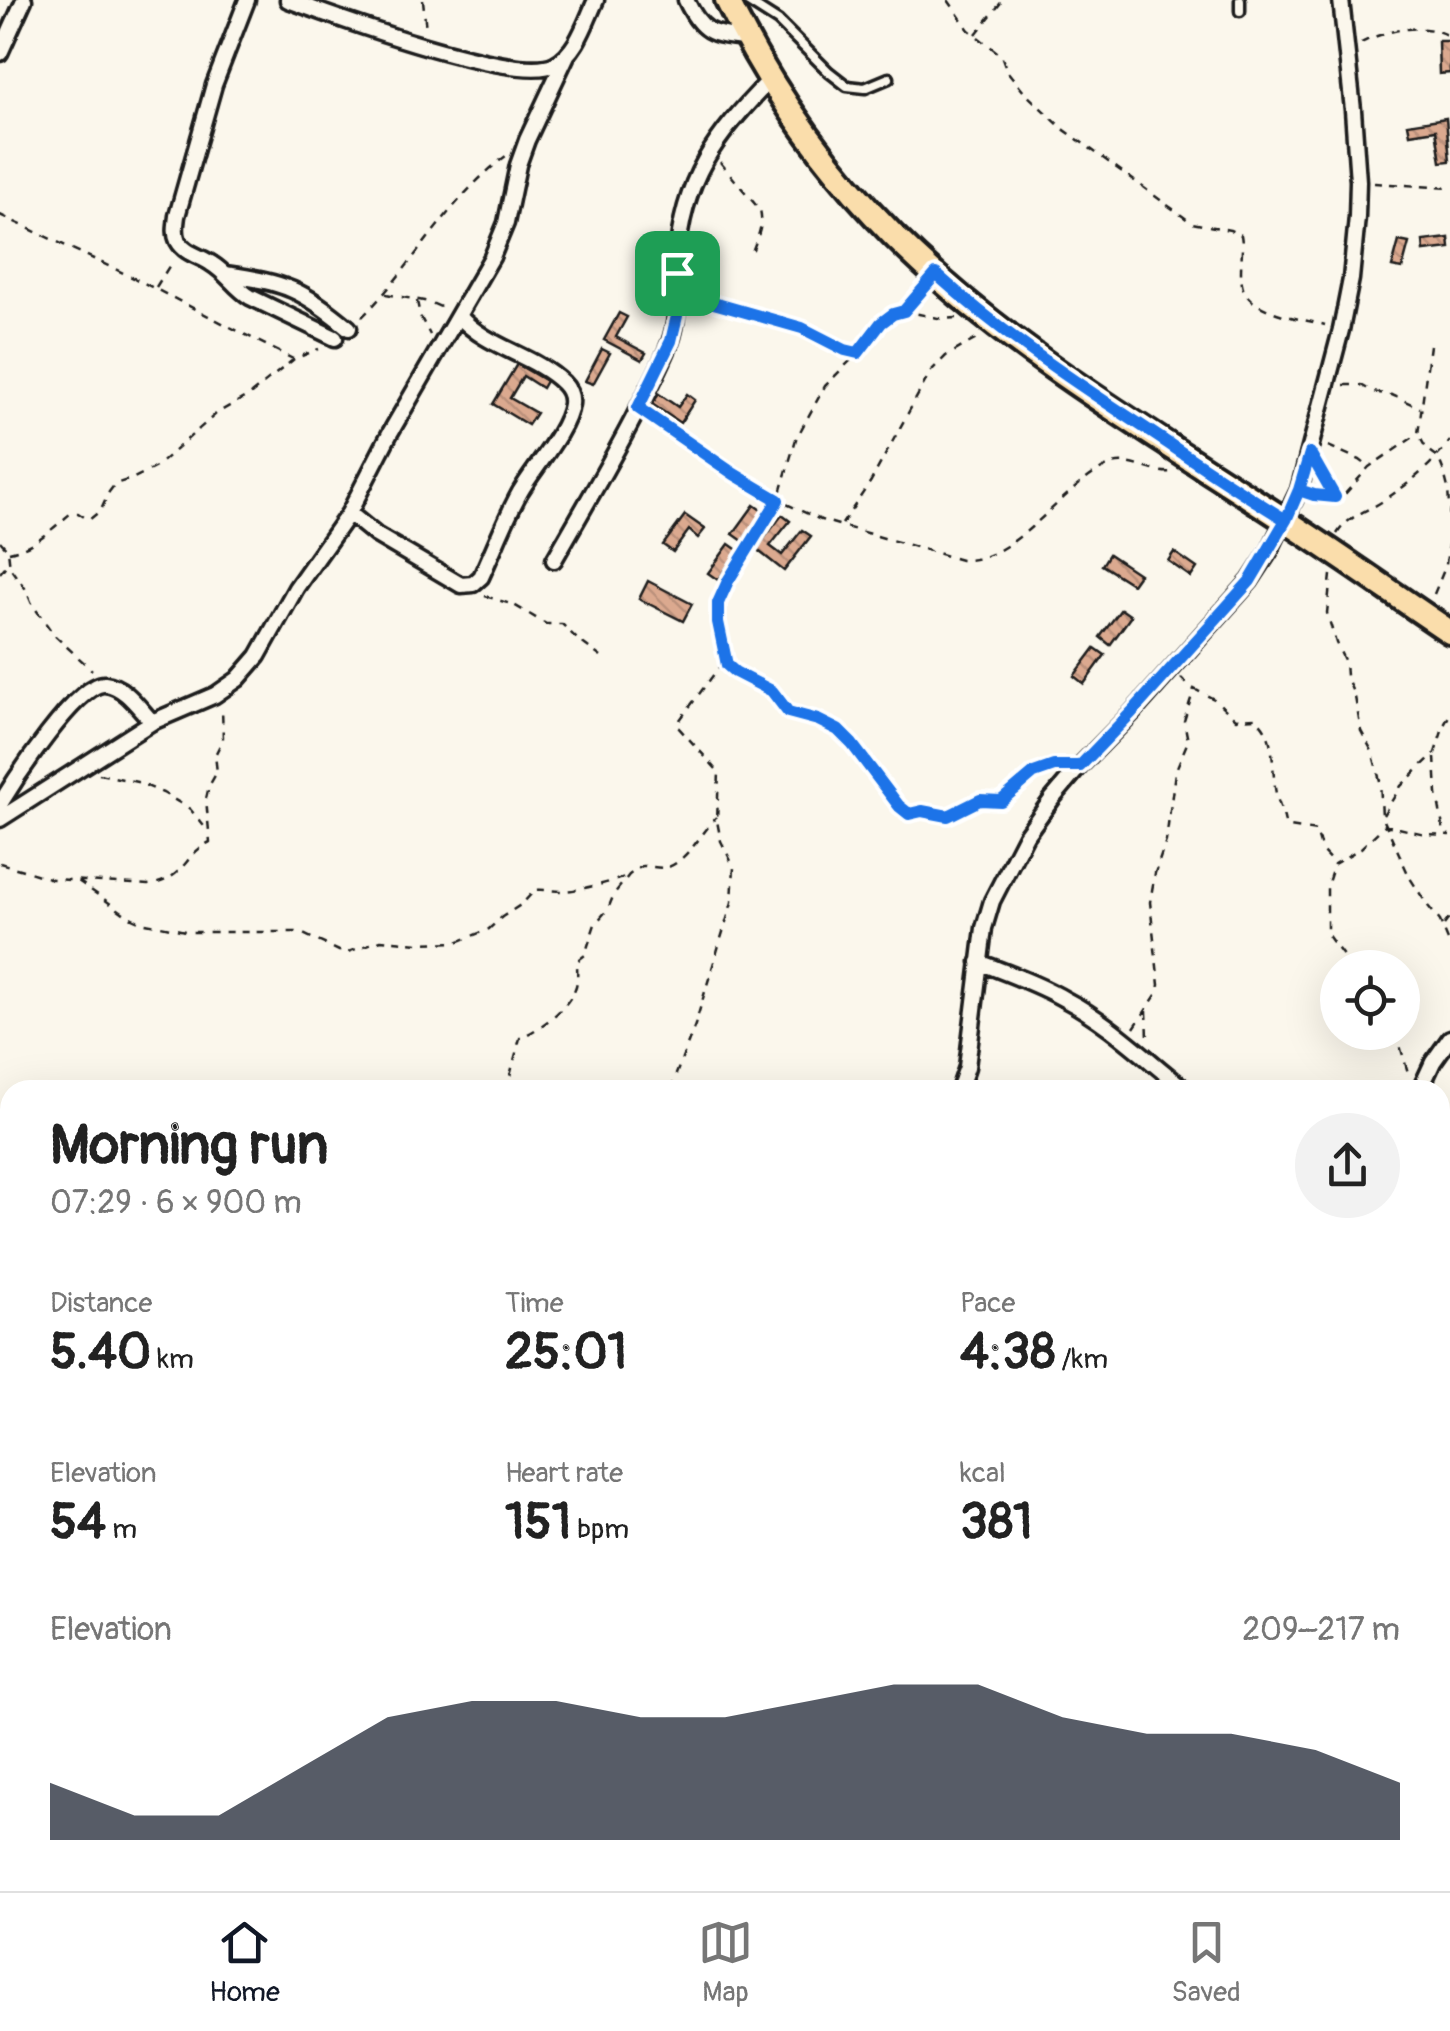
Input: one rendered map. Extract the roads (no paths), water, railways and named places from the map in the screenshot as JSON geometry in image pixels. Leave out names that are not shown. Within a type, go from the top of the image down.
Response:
[{"type":"main road","points":[[727,0],[770,80],[806,134],[894,235],[936,274],[1088,391],[1446,629]]},
{"type":"street","points":[[0,53],[24,0]]},
{"type":"street","points":[[246,0],[205,112],[175,232],[189,252],[209,262],[250,297],[335,338]]},
{"type":"street","points":[[288,0],[429,46],[520,67],[544,68],[567,55]]},
{"type":"street","points":[[0,819],[152,722],[215,695],[258,656],[296,588],[349,513],[390,433],[492,257],[506,223],[526,140],[596,0]]},
{"type":"street","points":[[686,0],[695,18],[710,32],[746,38]]},
{"type":"street","points":[[962,1080],[984,928],[992,902],[1026,835],[1080,766],[1250,581],[1299,490],[1341,330],[1358,217],[1342,0]]},
{"type":"street","points":[[554,560],[671,341],[677,316],[680,234],[698,170],[724,130],[770,80]]},
{"type":"street","points":[[225,274],[290,286],[349,328]]},
{"type":"street","points":[[349,513],[376,535],[461,585],[473,584],[481,577],[516,500],[558,433],[572,402],[564,384],[478,334],[459,316]]},
{"type":"street","points":[[0,804],[62,718],[83,694],[101,684],[127,695],[152,722]]},
{"type":"street","points":[[979,962],[1068,1000],[1100,1020],[1173,1080]]},
{"type":"street","points":[[1425,1080],[1450,1038]]},
{"type":"lane","points":[[746,0],[778,21],[847,86],[865,88],[889,78]]},
{"type":"lane","points":[[1240,0],[1240,11]]}]
